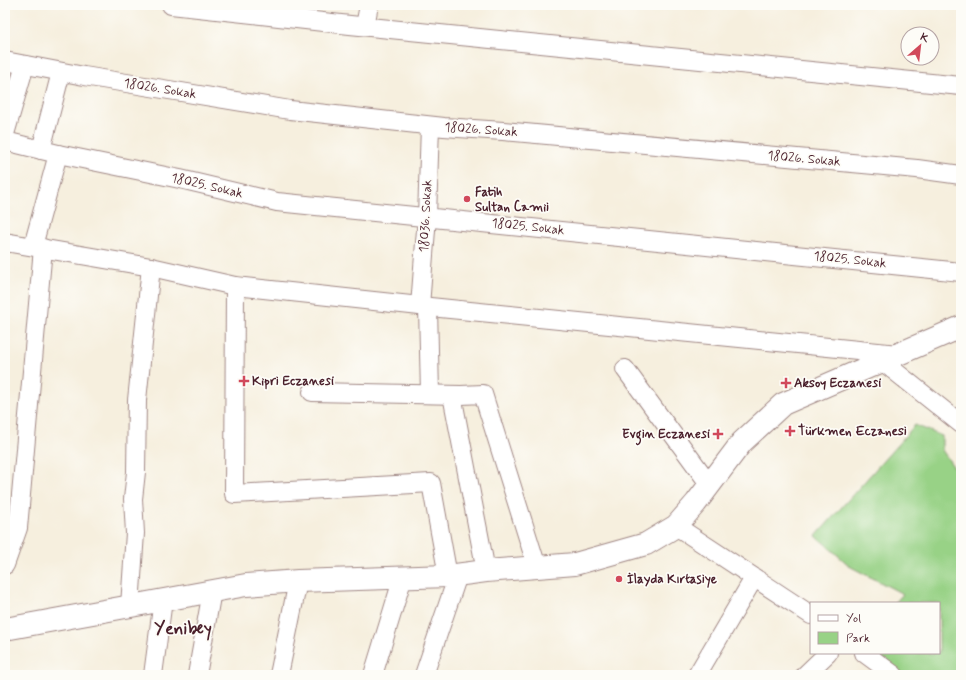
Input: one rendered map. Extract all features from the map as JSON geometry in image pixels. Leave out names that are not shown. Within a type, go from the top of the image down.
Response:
[{"type":"main road","points":[[5,629],[246,585],[298,581],[453,575],[575,564],[646,544],[676,526],[696,503],[742,442],[783,404],[890,357],[959,331]]},
{"type":"street","points":[[171,5],[961,86]]},
{"type":"street","points":[[365,26],[370,5]]},
{"type":"street","name":"18026. Sokak","points":[[5,61],[61,72],[290,110],[430,126],[886,166],[961,175]]},
{"type":"street","points":[[5,134],[25,65]]},
{"type":"street","points":[[41,150],[61,72]]},
{"type":"street","name":"18036. Sokak","points":[[430,126],[424,306],[430,394]]},
{"type":"street","name":"18025. Sokak","points":[[5,141],[58,154],[180,179],[276,202],[961,272]]},
{"type":"street","points":[[5,565],[18,528],[38,247],[58,154]]},
{"type":"street","points":[[5,242],[151,267],[235,286],[890,357],[961,424]]},
{"type":"street","points":[[130,606],[135,533],[132,499],[136,472],[137,400],[151,267]]},
{"type":"street","points":[[235,286],[234,494],[431,483],[453,575],[424,675]]},
{"type":"street","points":[[625,369],[710,485]]},
{"type":"street","points":[[312,392],[452,395],[483,394],[537,567]]},
{"type":"street","points":[[452,395],[486,571]]},
{"type":"street","points":[[676,526],[810,614]]},
{"type":"street","points":[[373,675],[403,577]]},
{"type":"street","points":[[698,675],[754,578]]},
{"type":"street","points":[[279,675],[298,581]]},
{"type":"street","points":[[197,675],[212,591]]},
{"type":"street","points":[[154,675],[163,600]]},
{"type":"street","points":[[5,620],[5,629]]},
{"type":"street","points":[[805,675],[827,654]]},
{"type":"street","points":[[865,654],[894,675]]},
{"type":"green space","points":[[915,425],[942,436],[942,450],[957,472],[961,474],[961,675],[899,675],[879,654],[940,654],[940,602],[896,602],[903,594],[851,567],[816,536]]},
{"type":"place","name":"Fatih Sultan Camii","points":[[467,199]]},
{"type":"place","name":"Kipri Eczanesi","points":[[244,381]]},
{"type":"place","name":"Aksoy Eczanesi","points":[[786,383]]},
{"type":"place","name":"Türkmen Eczanesi","points":[[790,431]]},
{"type":"place","name":"Evgin Eczanesi","points":[[718,434]]},
{"type":"place","name":"İlayda Kırtasiye","points":[[619,579]]},
{"type":"district","name":"Yenibey","points":[[183,629]]}]
